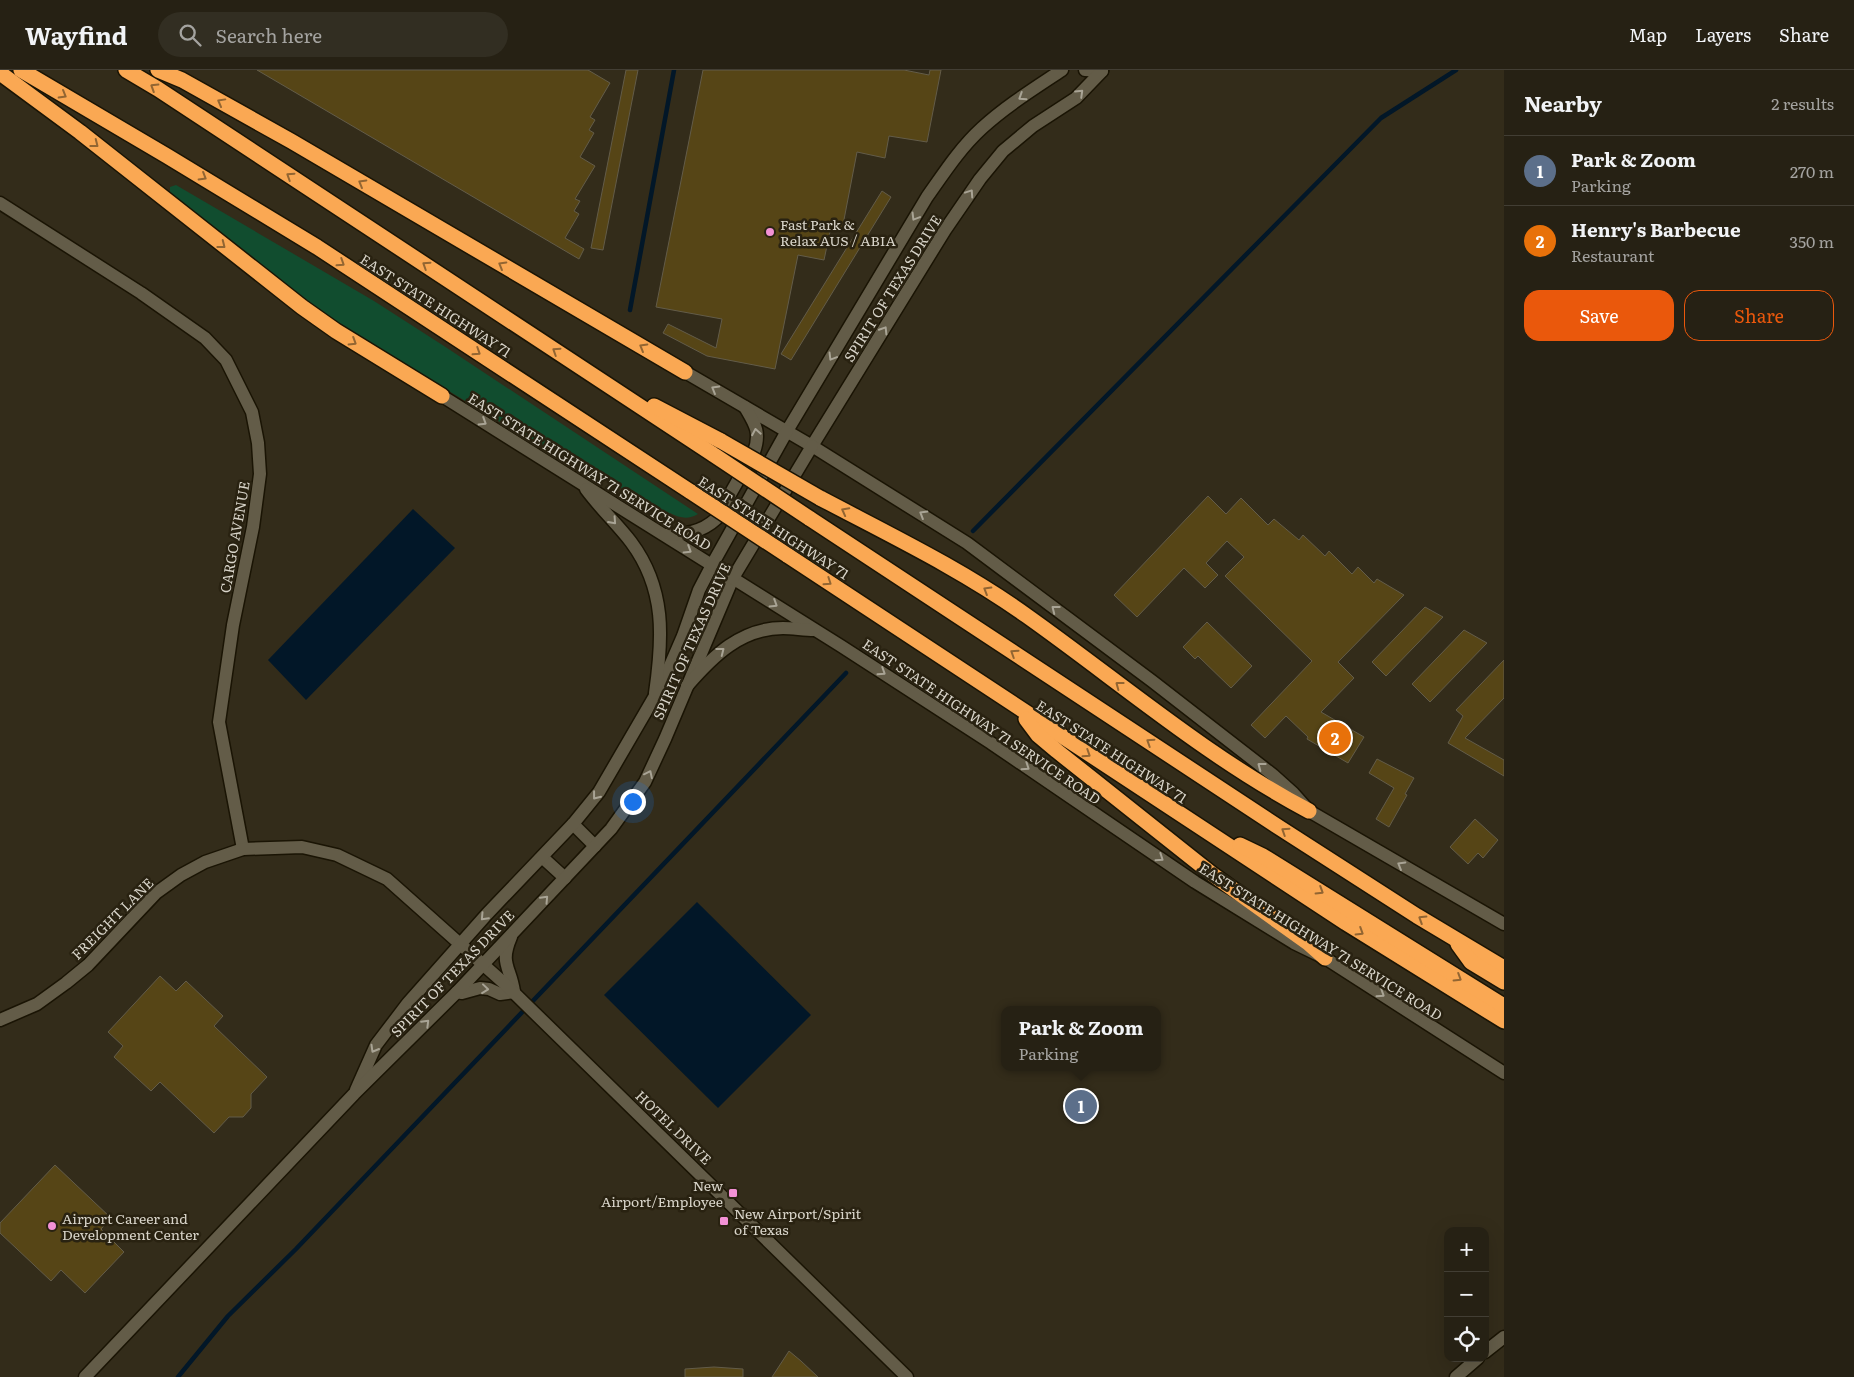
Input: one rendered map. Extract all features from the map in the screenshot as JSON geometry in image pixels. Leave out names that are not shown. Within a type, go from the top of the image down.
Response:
[{"type":"highway","name":"EAST STATE HIGHWAY 71","points":[[21,70],[317,247],[1346,923],[1504,1021]]},
{"type":"highway","name":"EAST STATE HIGHWAY 71","points":[[126,70],[166,94],[597,378],[689,424],[717,448],[809,518],[1288,833],[1504,968]]},
{"type":"highway","points":[[158,70],[182,80],[283,136],[685,372]]},
{"type":"highway","points":[[0,73],[80,132],[302,307],[336,331],[442,396]]},
{"type":"highway","points":[[717,448],[820,498],[996,595],[1026,615],[1176,728],[1244,774],[1308,811]]},
{"type":"highway","points":[[1017,708],[1038,735],[1057,751],[1212,874],[1308,943],[1325,958]]},
{"type":"highway","points":[[1185,818],[1263,856],[1504,1006]]},
{"type":"highway","points":[[1453,937],[1471,962],[1504,982]]},
{"type":"street","name":"SPIRIT OF TEXAS DRIVE","points":[[354,1094],[376,1044],[408,1003],[460,944],[573,824],[600,792],[662,682],[683,636],[699,590],[712,565],[788,431],[927,197],[950,164],[981,129],[1000,113],[1062,70]]},
{"type":"street","name":"SPIRIT OF TEXAS DRIVE","points":[[85,1377],[354,1094],[457,992],[611,829],[644,782],[666,739],[733,578],[812,446],[946,230],[980,179],[1004,151],[1033,126],[1076,98],[1102,71],[1085,70]]},
{"type":"street","name":"CARGO AVENUE","points":[[0,203],[140,293],[205,338],[226,360],[252,412],[258,443],[260,474],[254,527],[233,625],[219,722],[242,849]]},
{"type":"street","points":[[685,372],[788,431],[930,518],[987,556],[1278,779],[1294,793],[1308,811],[1504,924]]},
{"type":"street","name":"EAST STATE HIGHWAY 71 SERVICE ROAD","points":[[442,396],[817,631],[991,743],[1195,882],[1294,943],[1325,958],[1504,1073]]},
{"type":"street","points":[[665,535],[698,531],[708,527],[716,520],[758,443],[758,431],[745,407]]},
{"type":"street","points":[[582,483],[636,550],[648,573],[654,590],[661,628],[655,693]]},
{"type":"street","points":[[687,686],[715,655],[744,636],[760,631],[783,628],[817,631]]},
{"type":"street","points":[[573,824],[595,846]]},
{"type":"street","name":"FREIGHT LANE","points":[[0,1020],[37,1004],[66,983],[88,965],[156,893],[181,874],[205,862],[242,849],[302,847],[337,855],[387,879],[460,944]]},
{"type":"street","points":[[542,856],[565,878]]},
{"type":"street","points":[[457,992],[462,993],[480,988],[490,989],[500,994],[517,995],[506,966],[507,947],[512,934]]},
{"type":"street","name":"HOTEL DRIVE","points":[[460,944],[534,1011],[907,1377]]},
{"type":"street","points":[[1489,1349],[1504,1337]]},
{"type":"street","points":[[1456,1377],[1473,1362]]},
{"type":"green space","points":[[176,185],[374,301],[698,514],[684,518],[670,513],[668,517],[581,463],[508,427],[319,312],[170,194],[170,187]]},
{"type":"water","points":[[413,509],[455,548],[306,700],[268,660]]},
{"type":"water","points":[[697,902],[811,1015],[718,1108],[604,995]]},
{"type":"building","points":[[257,70],[588,70],[610,83],[590,117],[595,120],[589,130],[594,133],[580,157],[595,166],[575,199],[580,201],[574,211],[579,214],[565,238],[584,249],[579,259]]},
{"type":"building","points":[[626,70],[638,70],[603,250],[591,248]]},
{"type":"building","name":"Fast Park & Relax AUS / ABIA","points":[[703,70],[904,70],[929,75],[930,70],[941,70],[927,142],[889,136],[885,158],[857,152],[842,230],[831,227],[824,260],[798,255],[775,369],[707,356],[663,333],[668,324],[716,348],[722,319],[656,307]]},
{"type":"building","points":[[882,191],[891,197],[791,360],[781,354]]},
{"type":"building","points":[[1208,496],[1226,514],[1241,498],[1268,525],[1274,519],[1299,540],[1303,535],[1325,556],[1329,551],[1352,574],[1358,567],[1374,583],[1377,579],[1404,595],[1338,662],[1354,678],[1321,712],[1364,737],[1348,763],[1307,739],[1308,737],[1286,716],[1265,738],[1251,725],[1312,661],[1225,576],[1244,557],[1227,541],[1206,563],[1218,575],[1205,588],[1184,568],[1137,617],[1114,595]]},
{"type":"building","points":[[1425,607],[1443,617],[1386,676],[1372,662]]},
{"type":"building","points":[[1207,622],[1252,666],[1231,688],[1198,656],[1195,659],[1183,647]]},
{"type":"building","points":[[1464,630],[1487,643],[1430,702],[1412,684]]},
{"type":"building","points":[[1504,660],[1504,698],[1465,738],[1504,760],[1504,776],[1448,743],[1463,716],[1456,710]]},
{"type":"building","points":[[1377,759],[1414,778],[1389,827],[1376,819],[1394,788],[1369,773]]},
{"type":"building","points":[[1475,819],[1498,840],[1483,858],[1478,853],[1468,864],[1450,847]]},
{"type":"building","points":[[160,976],[176,991],[186,981],[223,1016],[214,1026],[267,1077],[251,1094],[251,1108],[243,1117],[229,1117],[214,1133],[160,1082],[151,1091],[114,1057],[123,1046],[108,1032]]},
{"type":"building","name":"Airport Career and Development Center","points":[[55,1165],[111,1218],[101,1229],[124,1252],[85,1293],[61,1270],[51,1281],[0,1233],[0,1223]]},
{"type":"building","points":[[789,1351],[801,1361],[818,1377],[772,1377]]},
{"type":"building","points":[[714,1367],[743,1369],[743,1377],[685,1377],[685,1369]]},
{"type":"waterway","points":[[630,310],[674,70]]},
{"type":"waterway","points":[[973,531],[1381,118],[1456,70]]},
{"type":"waterway","points":[[178,1377],[228,1316],[296,1249],[846,673]]},
{"type":"place","name":"Fast Park & Relax AUS / ABIA","points":[[770,232]]},
{"type":"place","name":"Henry's Barbecue","points":[[1335,738]]},
{"type":"place","name":"Park & Zoom","points":[[1081,1106]]},
{"type":"place","name":"New Airport/Employee","points":[[733,1193]]},
{"type":"place","name":"New Airport/Spirit of Texas","points":[[724,1221]]},
{"type":"place","name":"Airport Career and Development Center","points":[[52,1226]]}]
